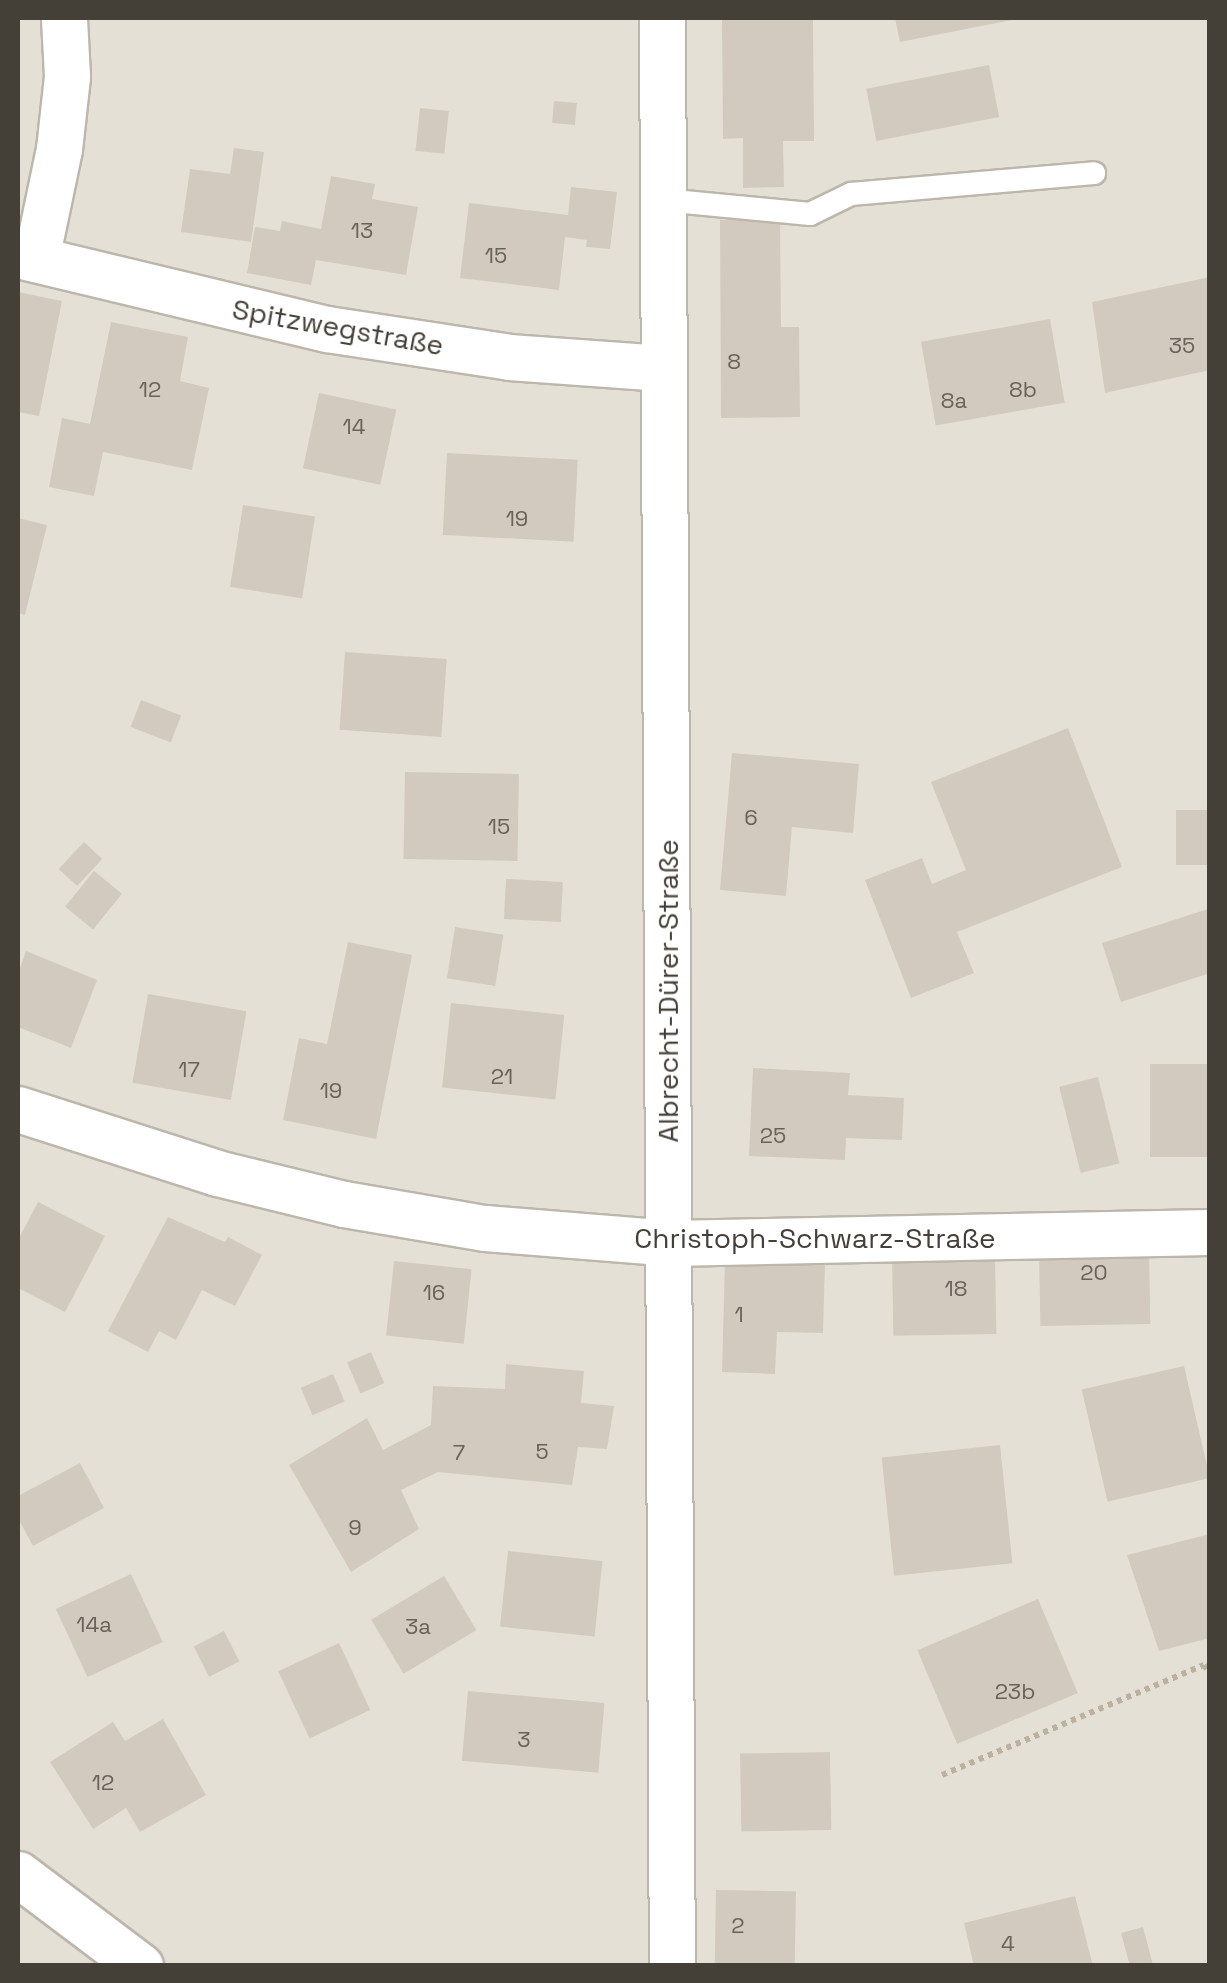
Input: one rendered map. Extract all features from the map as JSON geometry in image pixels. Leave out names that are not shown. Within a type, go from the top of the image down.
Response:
[{"type":"street","points":[[27,257],[59,149],[67,76],[64,18]]},
{"type":"street","name":"Albrecht-Dürer-Straße","points":[[662,18],[672,1966]]},
{"type":"street","name":"Spitzwegstraße","points":[[27,257],[327,328],[508,357],[664,368]]},
{"type":"street","name":"Christoph-Schwarz-Straße","points":[[18,1109],[217,1173],[344,1204],[484,1228],[670,1243],[1210,1232]]},
{"type":"street","points":[[18,1874],[140,1966]]},
{"type":"lane","points":[[663,200],[810,214],[851,194],[1094,173]]},
{"type":"path","points":[[942,1775],[1204,1665],[1210,1673]]},
{"type":"shaded area","points":[[18,18],[1209,18],[1209,1965],[18,1965]]},
{"type":"building","points":[[722,18],[813,18],[814,141],[783,141],[784,187],[743,188],[743,138],[723,139]]},
{"type":"building","points":[[895,18],[1017,18],[1017,19],[900,42]]},
{"type":"building","points":[[989,65],[999,117],[876,141],[866,89]]},
{"type":"building","points":[[554,101],[577,103],[575,125],[552,123]]},
{"type":"building","points":[[420,108],[449,111],[444,154],[416,151]]},
{"type":"building","points":[[234,148],[264,152],[251,242],[181,232],[190,169],[230,174]]},
{"type":"building","points":[[331,176],[375,184],[372,199],[418,207],[406,275],[316,260],[311,285],[247,273],[255,227],[280,231],[282,221],[321,229]]},
{"type":"building","points":[[571,187],[617,192],[610,249],[586,247],[587,240],[565,237],[559,290],[460,278],[469,203],[568,215]]},
{"type":"building","points":[[720,220],[780,220],[781,327],[799,327],[800,417],[721,418]]},
{"type":"building","points":[[1210,277],[1210,370],[1105,393],[1092,302]]},
{"type":"building","points":[[18,292],[62,301],[39,416],[18,412]]},
{"type":"building","points":[[1050,319],[1065,403],[936,425],[921,342]]},
{"type":"building","points":[[111,322],[188,337],[180,381],[209,388],[192,470],[103,452],[94,496],[49,487],[62,418],[90,424]]},
{"type":"building","points":[[319,393],[396,409],[380,485],[303,468]]},
{"type":"building","points":[[447,453],[578,460],[574,542],[443,535]]},
{"type":"building","points":[[243,505],[315,516],[302,598],[230,587]]},
{"type":"building","points":[[18,518],[47,525],[25,615],[18,613]]},
{"type":"building","points":[[345,652],[447,659],[441,737],[340,730]]},
{"type":"building","points":[[141,700],[181,715],[171,742],[131,727]]},
{"type":"building","points":[[1068,728],[1122,867],[957,932],[974,973],[911,998],[865,880],[922,858],[932,884],[966,870],[931,782]]},
{"type":"building","points":[[732,753],[859,764],[853,833],[792,827],[786,896],[720,890]]},
{"type":"building","points":[[405,772],[519,774],[517,861],[403,859]]},
{"type":"building","points":[[1176,810],[1210,810],[1210,865],[1176,865]]},
{"type":"building","points":[[84,842],[102,859],[77,886],[59,869]]},
{"type":"building","points":[[94,871],[122,894],[93,929],[65,907]]},
{"type":"building","points":[[506,879],[563,882],[561,922],[504,919]]},
{"type":"building","points":[[1208,909],[1210,973],[1121,1002],[1102,943]]},
{"type":"building","points":[[455,927],[503,935],[495,986],[447,978]]},
{"type":"building","points":[[348,942],[412,955],[376,1139],[283,1120],[299,1038],[327,1044]]},
{"type":"building","points":[[26,951],[97,980],[71,1048],[18,1027],[18,974]]},
{"type":"building","points":[[148,994],[246,1011],[231,1100],[132,1083]]},
{"type":"building","points":[[451,1003],[564,1015],[555,1099],[442,1088]]},
{"type":"building","points":[[1150,1064],[1210,1064],[1210,1157],[1150,1157]]},
{"type":"building","points":[[753,1068],[850,1073],[848,1095],[904,1098],[902,1140],[846,1138],[845,1160],[749,1156]]},
{"type":"building","points":[[1098,1077],[1120,1163],[1081,1173],[1059,1087]]},
{"type":"building","points":[[38,1202],[105,1236],[65,1312],[18,1288],[18,1240]]},
{"type":"building","points":[[168,1217],[225,1242],[228,1237],[262,1255],[235,1306],[202,1290],[176,1340],[159,1331],[148,1352],[108,1331]]},
{"type":"building","points":[[1149,1247],[1150,1324],[1040,1326],[1039,1249]]},
{"type":"building","points":[[995,1255],[996,1334],[893,1336],[892,1257]]},
{"type":"building","points":[[725,1260],[825,1263],[823,1333],[777,1332],[775,1374],[722,1372]]},
{"type":"building","points":[[394,1261],[472,1269],[464,1344],[386,1336]]},
{"type":"building","points":[[371,1352],[384,1383],[360,1393],[347,1362]]},
{"type":"building","points":[[506,1364],[584,1371],[581,1403],[614,1406],[607,1449],[578,1447],[572,1485],[438,1472],[401,1490],[419,1529],[351,1572],[289,1465],[367,1418],[383,1450],[431,1425],[433,1386],[505,1389]]},
{"type":"building","points":[[1184,1366],[1210,1478],[1108,1502],[1082,1390]]},
{"type":"building","points":[[333,1374],[345,1402],[313,1415],[301,1388]]},
{"type":"building","points":[[1000,1445],[1012,1563],[894,1576],[882,1457]]},
{"type":"building","points":[[80,1463],[104,1508],[33,1546],[18,1518],[18,1496]]},
{"type":"building","points":[[1210,1534],[1210,1638],[1159,1651],[1127,1555]]},
{"type":"building","points":[[508,1551],[602,1561],[595,1637],[500,1627]]},
{"type":"building","points":[[131,1574],[163,1642],[87,1677],[56,1609]]},
{"type":"building","points":[[444,1576],[476,1630],[404,1674],[371,1620]]},
{"type":"building","points":[[1038,1599],[1078,1693],[957,1744],[917,1650]]},
{"type":"building","points":[[224,1631],[239,1661],[209,1677],[194,1646]]},
{"type":"building","points":[[339,1643],[370,1710],[310,1738],[278,1671]]},
{"type":"building","points":[[468,1691],[604,1703],[598,1773],[462,1761]]},
{"type":"building","points":[[163,1719],[206,1795],[140,1832],[126,1808],[93,1829],[50,1762],[113,1722],[125,1741]]},
{"type":"building","points":[[830,1752],[831,1830],[741,1832],[740,1754]]},
{"type":"building","points":[[716,1890],[796,1891],[795,1966],[715,1966]]},
{"type":"building","points":[[1075,1896],[1093,1966],[974,1966],[964,1923]]},
{"type":"building","points":[[1143,1927],[1153,1965],[1130,1966],[1121,1933]]}]
